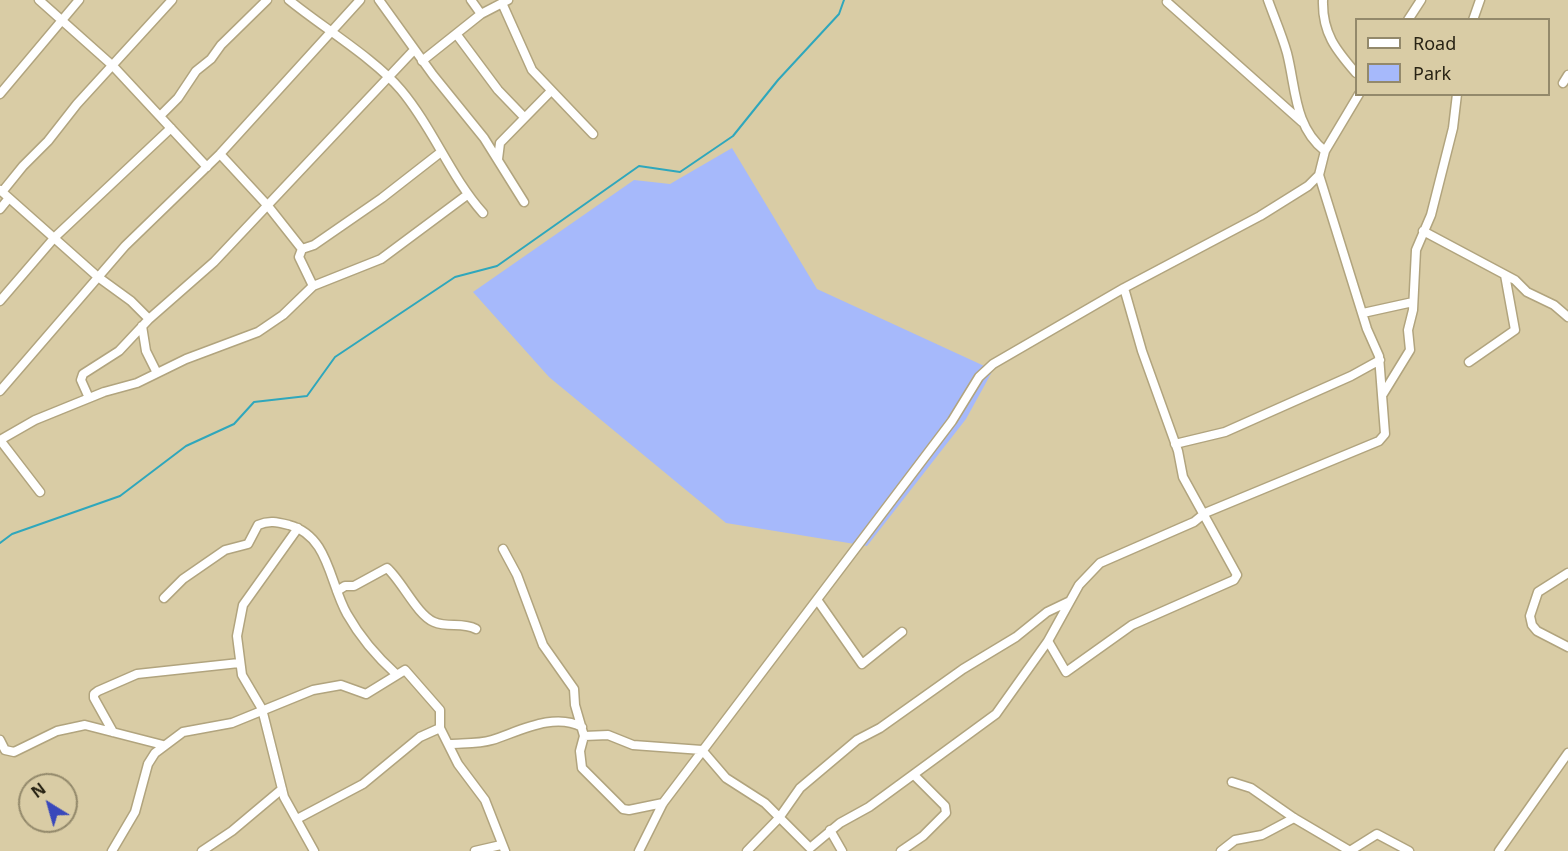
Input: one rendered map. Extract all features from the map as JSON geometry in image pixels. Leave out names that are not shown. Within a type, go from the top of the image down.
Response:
[{"type":"street","points":[[39,0],[113,66],[207,167]]},
{"type":"street","points":[[0,94],[79,0]]},
{"type":"street","points":[[0,209],[4,193],[23,165],[48,141],[77,104],[172,0]]},
{"type":"street","points":[[160,116],[178,98],[192,75],[211,59],[220,45],[267,0]]},
{"type":"street","points":[[289,0],[389,76],[403,92],[467,195],[483,213]]},
{"type":"street","points":[[0,391],[125,246],[220,154],[360,0]]},
{"type":"street","points":[[379,0],[422,61],[484,138],[524,202]]},
{"type":"street","points":[[471,0],[481,14]]},
{"type":"street","points":[[1268,0],[1287,52],[1302,122],[1308,135],[1324,150]]},
{"type":"street","points":[[1323,0],[1326,32],[1337,51],[1355,72]]},
{"type":"street","points":[[1409,18],[1421,0]]},
{"type":"street","points":[[1474,18],[1480,0]]},
{"type":"street","points":[[422,61],[481,14],[505,2],[529,64],[551,91],[593,134]]},
{"type":"street","points":[[1167,2],[1302,122]]},
{"type":"street","points":[[457,35],[498,90],[525,117]]},
{"type":"street","points":[[89,398],[81,377],[119,351],[146,322],[214,262],[414,50]]},
{"type":"street","points":[[498,162],[500,143],[551,91]]},
{"type":"street","points":[[450,744],[490,741],[521,729],[568,720],[583,731],[608,735],[633,745],[702,750],[726,778],[765,803],[809,848],[830,830],[869,807],[914,775],[996,714],[1048,641],[1079,585],[1100,563],[1194,522],[1205,513],[1379,441],[1385,434],[1380,360],[1319,175],[1324,150],[1358,96]]},
{"type":"street","points":[[1382,395],[1408,354],[1408,330],[1413,302],[1416,250],[1431,215],[1451,136],[1456,96]]},
{"type":"street","points":[[0,301],[55,237],[171,128]]},
{"type":"street","points":[[313,286],[298,257],[302,249],[314,244],[382,198],[441,152]]},
{"type":"street","points":[[220,154],[268,206],[302,249]]},
{"type":"street","points":[[639,851],[663,803],[818,602],[856,546],[952,421],[983,372],[1124,288],[1272,209],[1308,186],[1319,175]]},
{"type":"street","points":[[4,193],[98,277],[131,301],[146,322],[146,351],[157,373]]},
{"type":"street","points":[[40,492],[0,440],[35,420],[258,332],[283,315],[313,286],[381,259],[467,195]]},
{"type":"street","points":[[1423,231],[1505,275],[1527,292],[1554,305],[1568,318]]},
{"type":"street","points":[[1469,362],[1515,330],[1505,275]]},
{"type":"street","points":[[1048,641],[1066,672],[1132,625],[1234,580],[1237,575],[1205,513],[1185,482],[1175,444],[1124,288]]},
{"type":"street","points":[[1363,313],[1413,302]]},
{"type":"street","points":[[1175,444],[1225,432],[1351,376],[1380,360]]},
{"type":"street","points":[[164,598],[183,579],[225,550],[248,544],[258,525],[273,521],[298,528],[306,532],[323,554],[346,612],[370,650],[396,674]]},
{"type":"street","points":[[298,528],[240,610],[237,636],[239,663],[245,682],[262,709],[282,789],[314,851]]},
{"type":"street","points":[[503,549],[517,575],[543,645],[571,682],[574,705],[583,731],[580,751],[582,768],[623,809],[629,810],[663,803]]},
{"type":"street","points":[[337,591],[345,586],[354,586],[387,568],[428,619],[435,623],[461,624],[476,629]]},
{"type":"street","points":[[1568,573],[1538,592],[1530,616],[1537,632],[1568,647]]},
{"type":"street","points":[[747,851],[779,818],[800,788],[857,740],[880,728],[963,669],[1016,637],[1047,612],[1070,601]]},
{"type":"street","points":[[818,602],[862,664],[902,632]]},
{"type":"street","points":[[113,732],[94,698],[98,691],[137,675],[239,663]]},
{"type":"street","points":[[112,851],[135,812],[148,764],[154,753],[183,732],[220,726],[313,690],[341,685],[366,694],[405,670],[435,703],[442,716],[440,728],[450,744],[458,765],[488,807],[503,848],[475,851]]},
{"type":"street","points":[[0,740],[9,753],[57,731],[85,725],[164,745]]},
{"type":"street","points":[[297,819],[363,784],[420,737],[440,728]]},
{"type":"street","points":[[1499,851],[1568,753]]},
{"type":"street","points":[[901,851],[923,836],[946,813],[945,806],[914,775]]},
{"type":"street","points":[[1232,782],[1251,788],[1294,818],[1350,851],[1377,834],[1409,851]]},
{"type":"street","points":[[202,851],[232,831],[282,789]]},
{"type":"street","points":[[1221,851],[1235,840],[1262,835],[1294,818]]},
{"type":"street","points":[[830,830],[842,851]]},
{"type":"green space","points":[[732,148],[817,289],[993,370],[966,419],[867,546],[726,523],[549,377],[473,292],[634,180],[670,184]]},
{"type":"waterway","points":[[0,543],[12,534],[120,496],[186,446],[234,424],[254,402],[307,396],[335,357],[455,277],[497,266],[639,166],[680,172],[733,136],[778,80],[839,14],[844,0]]}]
